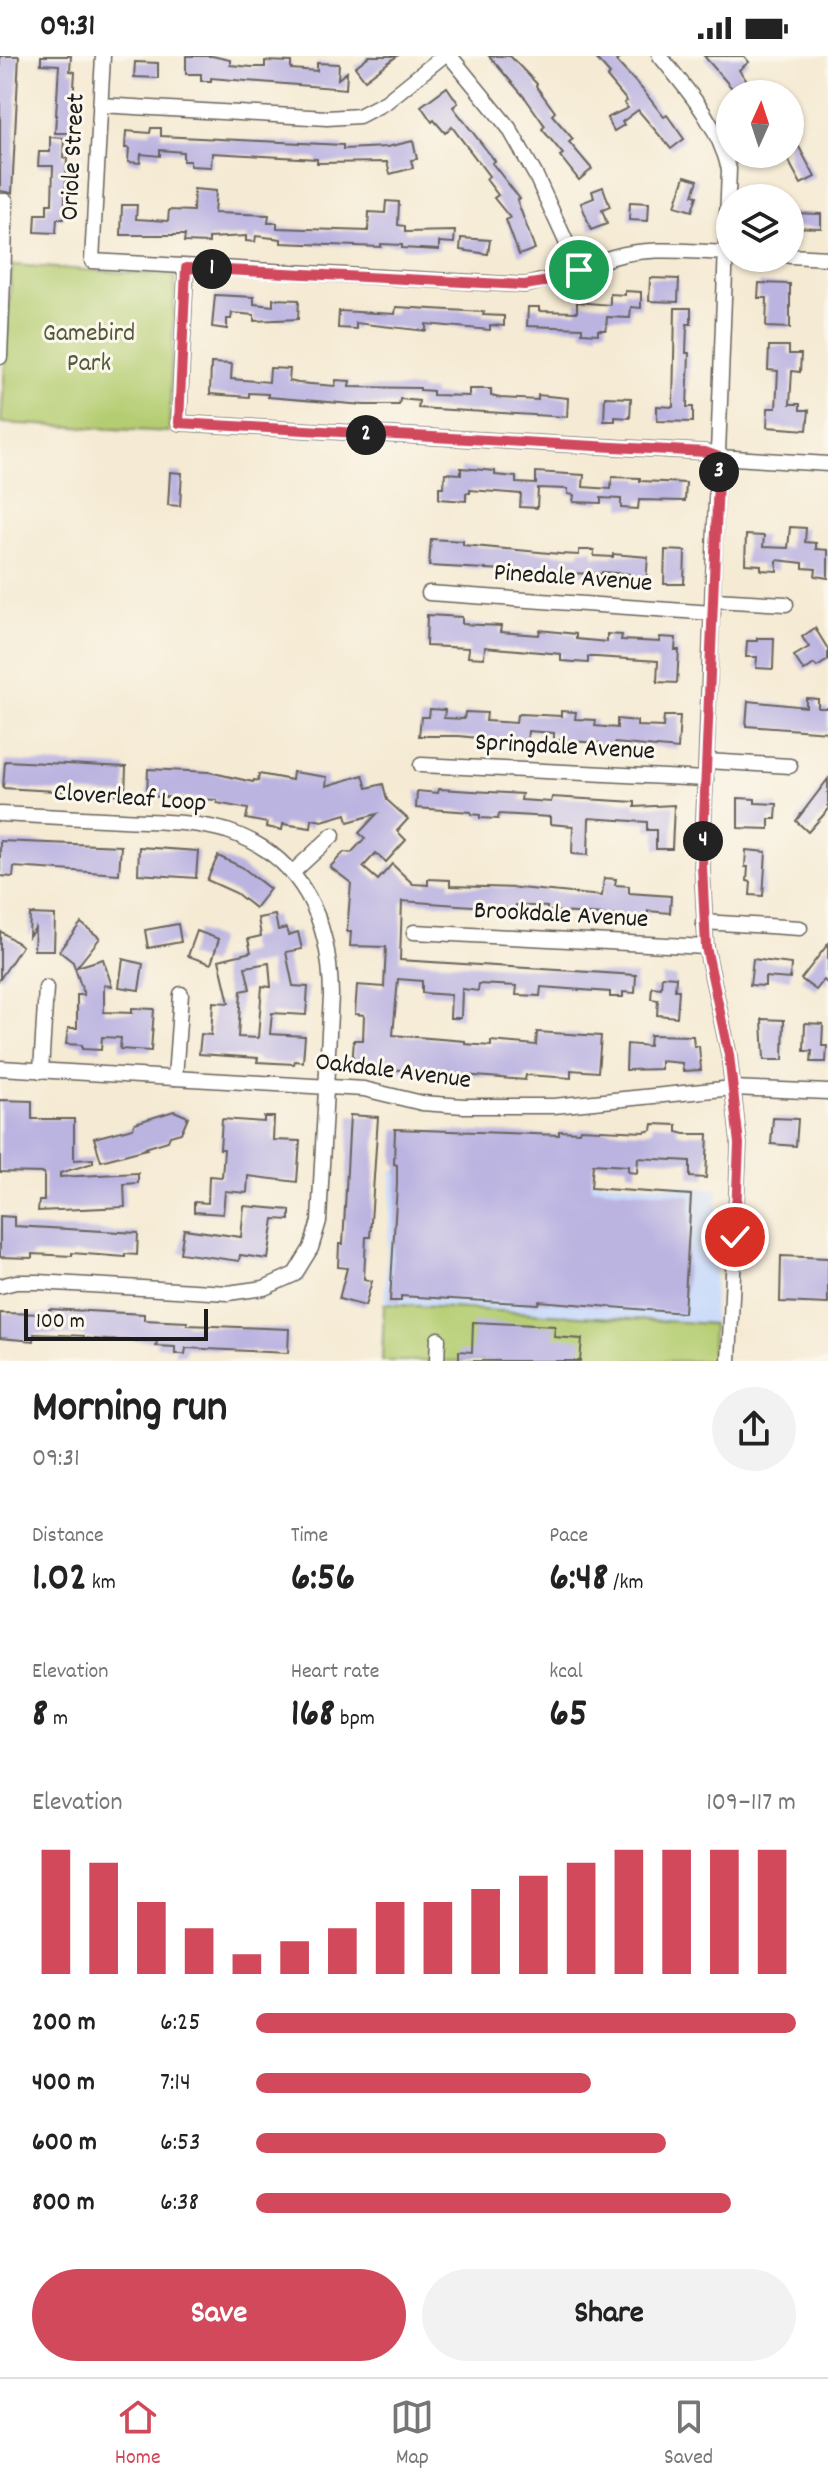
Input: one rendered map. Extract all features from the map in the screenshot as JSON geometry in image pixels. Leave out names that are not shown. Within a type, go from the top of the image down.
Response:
[{"type":"street","name":"Oriole Street","points":[[103,56],[92,261],[186,268]]},
{"type":"street","points":[[100,105],[327,118],[359,116],[386,102],[443,56]]},
{"type":"street","points":[[450,56],[509,128],[536,176],[579,270]]},
{"type":"street","points":[[660,56],[710,120],[724,147],[729,184]]},
{"type":"street","points":[[0,201],[6,201],[0,357]]},
{"type":"street","points":[[716,253],[649,250],[614,257],[550,281],[524,285],[186,268],[179,423],[705,452],[719,457],[828,464]]},
{"type":"street","points":[[804,257],[828,258]]},
{"type":"street","points":[[728,272],[702,866],[706,947],[729,1055],[739,1144],[729,1361]]},
{"type":"street","name":"Pinedale Avenue","points":[[429,593],[714,606],[786,604]]},
{"type":"street","points":[[707,761],[790,766]]},
{"type":"street","name":"Springdale Avenue","points":[[421,765],[706,779]]},
{"type":"street","name":"Cloverleaf Loop","points":[[0,814],[191,824],[227,831],[261,847],[292,873],[313,902],[324,931],[331,966],[319,1221],[311,1248],[295,1274],[264,1288],[228,1293],[38,1282],[0,1286]]},
{"type":"street","points":[[292,873],[333,835]]},
{"type":"street","points":[[703,922],[800,928]]},
{"type":"street","name":"Brookdale Avenue","points":[[414,932],[706,947]]},
{"type":"street","points":[[41,1071],[46,988]]},
{"type":"street","points":[[175,1078],[181,994]]},
{"type":"street","name":"Oakdale Avenue","points":[[0,1068],[364,1089],[422,1103],[464,1106],[554,1106],[733,1088],[828,1092]]},
{"type":"street","points":[[437,1361],[438,1339]]},
{"type":"shaded area","points":[[392,1170],[718,1189],[713,1324],[384,1304]]},
{"type":"green space","name":"Gamebird Park","points":[[12,265],[175,276],[169,432],[1,423]]},
{"type":"green space","points":[[384,1304],[713,1324],[712,1361],[382,1361]]},
{"type":"building","points":[[0,56],[19,56],[12,193],[0,191]]},
{"type":"building","points":[[41,56],[71,56],[70,71],[75,72],[71,133],[55,133],[59,65],[41,64]]},
{"type":"building","points":[[186,56],[212,56],[230,60],[230,65],[252,67],[265,67],[265,61],[291,62],[291,69],[317,71],[317,63],[339,64],[338,79],[347,72],[346,89],[211,78],[211,81],[201,81],[201,74],[186,74]]},
{"type":"building","points":[[369,56],[397,56],[365,80],[355,67]]},
{"type":"building","points":[[489,56],[510,56],[537,84],[555,112],[552,115],[573,139],[569,142],[592,169],[579,180],[542,129],[545,126],[526,99]]},
{"type":"building","points":[[594,56],[623,56],[616,61],[664,117],[667,115],[684,139],[671,149],[638,110],[614,131],[607,118],[628,108],[624,103],[627,101]]},
{"type":"building","points":[[704,56],[744,56],[749,62],[739,70],[746,80],[725,80]]},
{"type":"building","points":[[135,62],[158,63],[158,78],[134,77]]},
{"type":"building","points":[[447,87],[458,103],[453,107],[520,199],[517,200],[535,249],[519,255],[506,220],[510,218],[494,198],[498,195],[486,179],[489,176],[452,127],[445,133],[434,120],[432,122],[421,106]]},
{"type":"building","points":[[151,128],[161,128],[161,136],[343,145],[343,149],[387,147],[413,141],[417,159],[411,160],[413,168],[390,174],[387,162],[317,163],[317,159],[212,153],[211,167],[190,166],[190,161],[183,161],[183,152],[160,150],[160,156],[141,154],[140,163],[128,162],[126,131],[150,133]]},
{"type":"building","points":[[50,137],[64,138],[63,158],[67,158],[64,219],[57,219],[56,233],[35,232],[36,214],[47,214],[47,204],[52,204],[53,166],[38,166],[39,152],[50,152]]},
{"type":"building","points":[[804,156],[815,177],[801,184],[792,168],[804,168]]},
{"type":"building","points":[[685,176],[698,180],[692,211],[675,206]]},
{"type":"building","points":[[603,187],[610,207],[602,210],[607,224],[591,230],[581,203],[594,198],[592,191]]},
{"type":"building","points":[[194,189],[216,191],[214,213],[269,215],[268,223],[277,223],[277,228],[368,231],[369,212],[385,213],[386,201],[399,202],[398,225],[405,226],[405,232],[455,231],[454,243],[439,242],[439,250],[381,244],[381,247],[281,243],[281,239],[256,236],[255,242],[246,241],[246,236],[209,238],[209,243],[184,242],[185,235],[121,235],[122,205],[137,205],[136,219],[168,221],[169,210],[193,211]]},
{"type":"building","points":[[630,202],[649,203],[648,221],[629,220]]},
{"type":"building","points":[[804,213],[821,214],[821,228],[804,227]]},
{"type":"building","points":[[461,238],[490,240],[488,254],[460,250]]},
{"type":"building","points":[[650,278],[679,279],[678,302],[649,301]]},
{"type":"building","points":[[759,283],[790,284],[790,328],[766,327],[767,298],[758,298]]},
{"type":"building","points":[[625,291],[641,292],[641,308],[631,307],[630,318],[607,317],[606,330],[598,330],[598,334],[582,333],[582,328],[527,326],[528,307],[539,307],[539,311],[577,312],[577,302],[610,305],[610,294],[625,295]]},
{"type":"building","points":[[215,295],[254,297],[254,304],[273,306],[273,299],[299,300],[298,319],[254,321],[254,315],[232,313],[231,319],[227,319],[227,329],[212,327]]},
{"type":"building","points":[[396,307],[484,312],[483,315],[504,316],[504,326],[490,325],[490,330],[426,324],[426,331],[356,323],[356,329],[338,328],[339,311],[395,314]]},
{"type":"building","points":[[675,308],[691,308],[686,353],[689,353],[687,407],[693,407],[693,422],[657,421],[657,406],[673,407]]},
{"type":"building","points":[[769,346],[789,346],[789,354],[801,354],[800,372],[792,371],[790,404],[800,404],[800,410],[809,410],[807,430],[767,427],[768,408],[776,408],[778,371],[768,370]]},
{"type":"building","points":[[211,363],[232,364],[231,379],[269,382],[270,368],[290,369],[289,381],[298,383],[335,386],[336,380],[350,381],[349,387],[420,388],[433,391],[433,395],[469,396],[469,389],[491,389],[491,396],[500,398],[538,400],[538,395],[568,398],[567,417],[418,408],[419,401],[400,399],[399,405],[364,405],[268,397],[268,394],[249,393],[249,397],[210,394]]},
{"type":"building","points":[[605,397],[631,398],[630,418],[615,417],[615,421],[604,421]]},
{"type":"building","points":[[461,468],[495,471],[495,475],[516,477],[516,483],[536,484],[536,472],[584,475],[583,487],[611,489],[612,477],[686,483],[685,501],[639,500],[638,509],[621,508],[621,499],[601,498],[601,503],[573,502],[574,495],[568,494],[568,489],[538,488],[537,508],[520,507],[521,494],[470,490],[466,493],[466,501],[439,499],[439,487],[444,487],[445,473],[461,474]]},
{"type":"building","points":[[170,472],[182,473],[180,506],[168,505]]},
{"type":"building","points":[[790,527],[806,528],[805,542],[816,543],[816,549],[828,550],[828,578],[815,576],[816,569],[803,568],[803,563],[777,560],[777,571],[761,570],[761,565],[745,564],[746,535],[764,536],[763,547],[788,548]]},
{"type":"building","points":[[431,539],[560,554],[579,555],[579,550],[594,550],[594,556],[648,557],[646,582],[628,580],[629,574],[602,572],[559,573],[429,566]]},
{"type":"building","points":[[665,550],[685,551],[684,584],[664,584]]},
{"type":"building","points":[[427,615],[462,617],[462,624],[501,626],[500,632],[539,635],[540,630],[576,634],[576,639],[607,642],[607,634],[622,635],[621,640],[660,642],[660,637],[676,638],[675,650],[679,650],[677,683],[657,682],[658,661],[588,657],[588,663],[561,661],[561,654],[485,647],[484,658],[468,657],[469,648],[426,646]]},
{"type":"building","points":[[815,628],[828,649],[828,660],[804,671],[794,656],[809,647],[802,637]]},
{"type":"building","points":[[757,638],[774,638],[773,669],[756,668],[757,657],[746,657],[747,641],[757,641]]},
{"type":"building","points":[[806,698],[818,699],[818,708],[828,708],[828,732],[746,726],[748,701],[806,707]]},
{"type":"building","points":[[430,709],[445,710],[444,718],[464,719],[465,712],[487,713],[486,721],[516,723],[520,714],[561,716],[561,711],[576,712],[575,719],[596,720],[595,726],[617,728],[617,719],[637,721],[637,726],[663,727],[664,716],[680,716],[678,749],[615,743],[615,747],[599,746],[600,743],[554,740],[554,733],[528,731],[527,743],[459,736],[419,736],[421,717],[429,717]]},
{"type":"building","points":[[5,761],[126,767],[125,795],[3,788]]},
{"type":"building","points":[[148,769],[209,772],[253,782],[258,781],[259,774],[292,780],[293,772],[327,777],[326,786],[363,775],[367,788],[383,784],[387,800],[408,819],[397,831],[406,840],[386,862],[376,853],[363,867],[378,880],[392,864],[413,884],[428,885],[428,879],[450,880],[450,886],[519,888],[602,896],[604,878],[616,879],[615,885],[629,886],[629,893],[671,896],[670,913],[648,911],[647,918],[547,911],[547,907],[516,905],[515,909],[402,901],[400,960],[636,975],[635,993],[623,992],[623,997],[610,997],[610,992],[541,987],[540,996],[516,995],[517,986],[479,984],[478,991],[462,989],[461,1018],[450,1018],[451,995],[422,993],[422,981],[398,979],[393,1035],[491,1046],[491,1041],[536,1045],[537,1032],[601,1036],[598,1072],[571,1070],[571,1078],[526,1075],[525,1080],[352,1066],[354,1040],[363,1040],[364,1015],[355,1014],[357,985],[384,987],[386,947],[350,946],[351,932],[347,932],[351,883],[330,867],[344,852],[351,853],[365,838],[359,833],[377,814],[348,822],[346,814],[322,821],[312,819],[311,828],[283,824],[282,830],[266,827],[267,823],[246,819],[248,809],[217,803],[217,800],[147,796]]},
{"type":"building","points":[[828,779],[828,810],[808,832],[796,821]]},
{"type":"building","points":[[439,789],[522,794],[521,800],[551,802],[552,797],[635,802],[635,807],[674,805],[672,849],[656,849],[656,830],[647,830],[647,822],[589,818],[588,855],[572,854],[573,826],[550,824],[550,817],[499,814],[498,819],[480,818],[480,815],[471,812],[416,808],[417,791],[438,793]]},
{"type":"building","points":[[738,798],[777,804],[776,819],[769,819],[769,829],[738,828]]},
{"type":"building","points":[[0,841],[121,846],[119,874],[14,867],[13,877],[0,876]]},
{"type":"building","points":[[139,847],[198,851],[196,878],[138,874]]},
{"type":"building","points":[[746,850],[766,852],[763,896],[750,895],[751,882],[747,881],[748,867],[745,867]]},
{"type":"building","points":[[218,856],[242,867],[270,889],[255,908],[236,893],[207,880]]},
{"type":"building","points":[[30,914],[55,915],[54,950],[34,950],[35,928],[29,936]]},
{"type":"building","points":[[275,915],[278,930],[286,928],[288,935],[298,932],[302,949],[286,952],[293,986],[308,987],[306,1015],[272,1013],[270,1034],[305,1036],[303,1062],[257,1062],[258,1058],[199,1054],[201,1034],[211,1035],[213,1002],[229,1003],[219,960],[251,952],[248,939],[261,936],[258,918]],"holes":[[[269,963],[271,987],[262,986],[258,1038],[238,1037],[241,991],[250,989],[245,967]]]},
{"type":"building","points":[[81,923],[100,938],[77,967],[103,959],[112,986],[104,985],[104,1012],[132,1013],[132,1008],[154,1009],[151,1051],[120,1049],[121,1038],[102,1037],[101,1050],[66,1044],[68,1028],[77,1028],[77,995],[84,995],[73,962],[59,951]]},
{"type":"building","points":[[178,924],[181,942],[148,948],[145,930]]},
{"type":"building","points":[[0,931],[22,946],[0,979]]},
{"type":"building","points":[[197,931],[219,939],[211,964],[188,956]]},
{"type":"building","points":[[828,944],[828,984],[824,980],[816,990],[801,979]]},
{"type":"building","points":[[123,959],[143,964],[139,990],[119,987]]},
{"type":"building","points":[[753,959],[791,964],[790,979],[765,977],[765,986],[750,985]]},
{"type":"building","points":[[662,976],[676,977],[675,990],[679,990],[677,1017],[657,1015],[658,1000],[651,999],[652,987],[661,988]]},
{"type":"building","points":[[762,1019],[784,1020],[783,1060],[764,1060]]},
{"type":"building","points":[[805,1023],[823,1024],[822,1046],[827,1046],[826,1062],[811,1062],[812,1051],[804,1051]]},
{"type":"building","points":[[650,1035],[693,1036],[694,1046],[699,1046],[701,1070],[683,1071],[682,1063],[661,1061],[661,1069],[626,1070],[627,1044],[649,1046]]},
{"type":"building","points":[[0,1100],[32,1101],[32,1119],[74,1119],[74,1160],[93,1159],[93,1163],[60,1173],[60,1177],[138,1173],[138,1183],[124,1184],[125,1207],[38,1211],[39,1201],[44,1201],[44,1173],[0,1172]]},
{"type":"building","points":[[174,1111],[188,1117],[181,1133],[147,1149],[101,1161],[94,1138],[133,1128],[135,1123]]},
{"type":"building","points":[[350,1115],[378,1117],[364,1279],[372,1281],[365,1306],[339,1299],[347,1268],[338,1267],[339,1244],[343,1244]]},
{"type":"building","points":[[264,1117],[274,1117],[273,1140],[300,1141],[297,1182],[248,1176],[247,1193],[225,1191],[223,1214],[194,1212],[194,1202],[208,1203],[209,1176],[222,1177],[222,1119],[264,1122]]},
{"type":"building","points":[[773,1118],[798,1119],[796,1146],[771,1144]]},
{"type":"building","points":[[653,1124],[677,1125],[677,1132],[685,1134],[708,1134],[706,1178],[690,1177],[690,1161],[638,1158],[637,1173],[628,1172],[628,1166],[593,1164],[591,1188],[691,1195],[684,1313],[539,1301],[538,1304],[401,1296],[401,1301],[390,1301],[397,1184],[395,1129],[559,1135],[559,1131],[579,1132],[580,1129],[644,1132],[652,1130]]},
{"type":"building","points":[[244,1206],[290,1210],[290,1220],[274,1219],[268,1259],[240,1255],[239,1261],[180,1253],[184,1229],[241,1237]]},
{"type":"building","points":[[0,1216],[14,1217],[14,1226],[138,1233],[137,1255],[72,1253],[72,1256],[32,1254],[32,1258],[0,1257]]},
{"type":"building","points":[[781,1256],[828,1258],[828,1304],[780,1302]]},
{"type":"building","points":[[49,1309],[144,1314],[144,1320],[187,1322],[187,1325],[289,1329],[288,1353],[186,1348],[185,1354],[175,1354],[175,1347],[156,1346],[157,1341],[34,1334],[34,1341],[0,1338],[0,1313],[49,1314]]},
{"type":"building","points":[[473,1322],[555,1326],[554,1337],[582,1339],[580,1361],[459,1361],[459,1351],[472,1352]]},
{"type":"route","points":[[579,270],[550,281],[524,285],[186,268],[179,423],[705,452],[719,457],[702,866],[703,922],[729,1055],[739,1144],[735,1237]]}]
